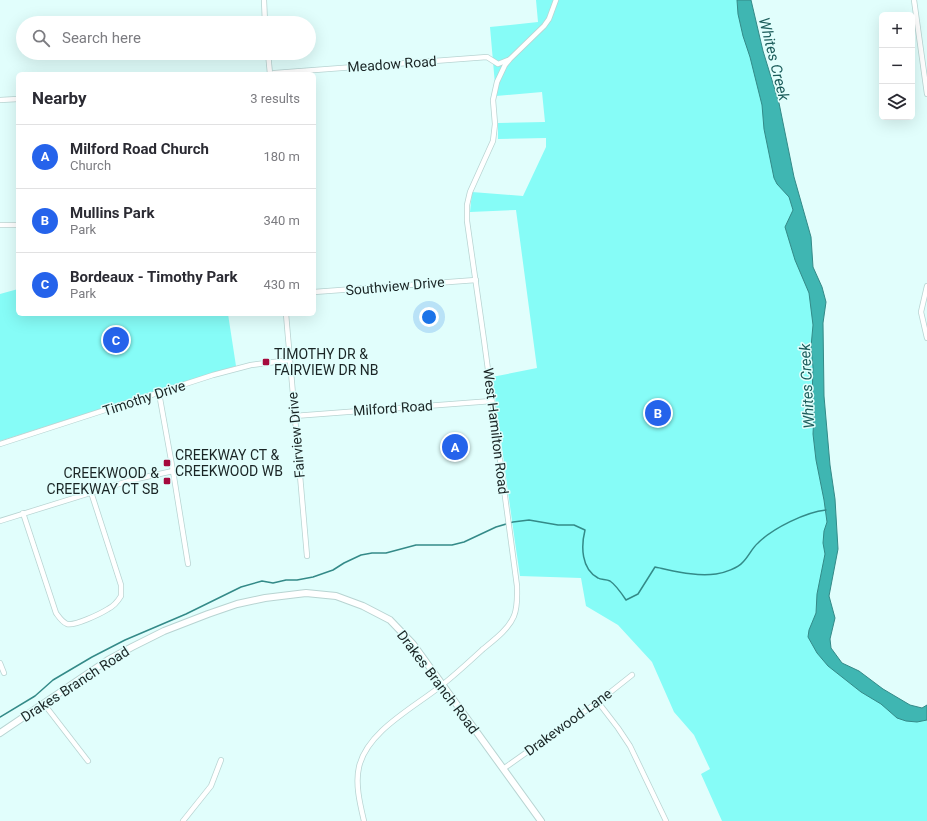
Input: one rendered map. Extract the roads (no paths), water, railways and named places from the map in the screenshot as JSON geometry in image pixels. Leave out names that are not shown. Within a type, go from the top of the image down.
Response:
[{"type":"street","points":[[264,0],[265,16]]},
{"type":"street","name":"West Hamilton Road","points":[[364,821],[357,781],[359,767],[364,752],[385,728],[443,685],[496,638],[513,618],[516,607],[517,592],[467,221],[467,205],[470,192],[494,141],[495,124],[493,100],[497,82],[505,65],[510,59],[549,20],[556,0]]},
{"type":"street","points":[[914,0],[927,94]]},
{"type":"street","name":"Meadow Road","points":[[282,72],[486,57],[498,64],[510,59]]},
{"type":"street","points":[[269,60],[270,72]]},
{"type":"street","points":[[0,100],[16,99]]},
{"type":"street","points":[[0,225],[16,226]]},
{"type":"street","name":"Southview Drive","points":[[316,292],[476,280]]},
{"type":"street","points":[[927,286],[921,312],[927,338]]},
{"type":"street","name":"Fairview Drive","points":[[286,316],[306,556]]},
{"type":"street","name":"Timothy Drive","points":[[0,444],[213,375],[251,365],[290,360]]},
{"type":"street","points":[[159,393],[188,564]]},
{"type":"street","name":"Milford Road","points":[[294,416],[492,401]]},
{"type":"street","points":[[0,521],[132,480],[173,471]]},
{"type":"street","points":[[23,513],[56,613],[66,624],[73,624],[108,609],[116,603],[121,596],[121,585],[91,492]]},
{"type":"street","name":"Drakes Branch Road","points":[[0,733],[108,660],[164,631],[237,604],[265,598],[306,593],[336,596],[363,606],[390,620],[413,644],[541,821]]},
{"type":"street","points":[[0,663],[4,673]]},
{"type":"street","name":"Drakewood Lane","points":[[503,769],[598,702],[632,675]]},
{"type":"street","points":[[598,702],[630,746],[666,821]]},
{"type":"street","points":[[44,704],[88,761]]},
{"type":"street","points":[[183,821],[211,786],[221,760]]},
{"type":"waterway","points":[[0,717],[35,696],[53,680],[92,657],[125,640],[186,614],[241,587],[262,581],[273,583],[313,577],[333,570],[361,555],[386,553],[416,545],[452,545],[464,542],[496,527],[513,522],[529,520],[558,525],[574,525],[585,530],[583,550],[585,563],[588,569],[598,578],[608,580],[612,583],[626,600],[638,594],[655,567],[701,575],[716,574],[727,571],[741,564],[764,537],[781,526],[800,517],[826,510]]},
{"type":"place","name":"Bordeaux - Timothy Park","points":[[116,340]]},
{"type":"place","name":"TIMOTHY DR & FAIRVIEW DR NB","points":[[266,362]]},
{"type":"place","name":"Mullins Park","points":[[658,413]]},
{"type":"place","name":"Milford Road Church","points":[[455,447]]},
{"type":"place","name":"CREEKWAY CT & CREEKWOOD WB","points":[[167,463]]},
{"type":"place","name":"CREEKWOOD & CREEKWAY CT SB","points":[[167,481]]},
{"type":"water label","name":"Whites Creek","points":[[774,59]]},
{"type":"water label","name":"Whites Creek","points":[[807,386]]}]
